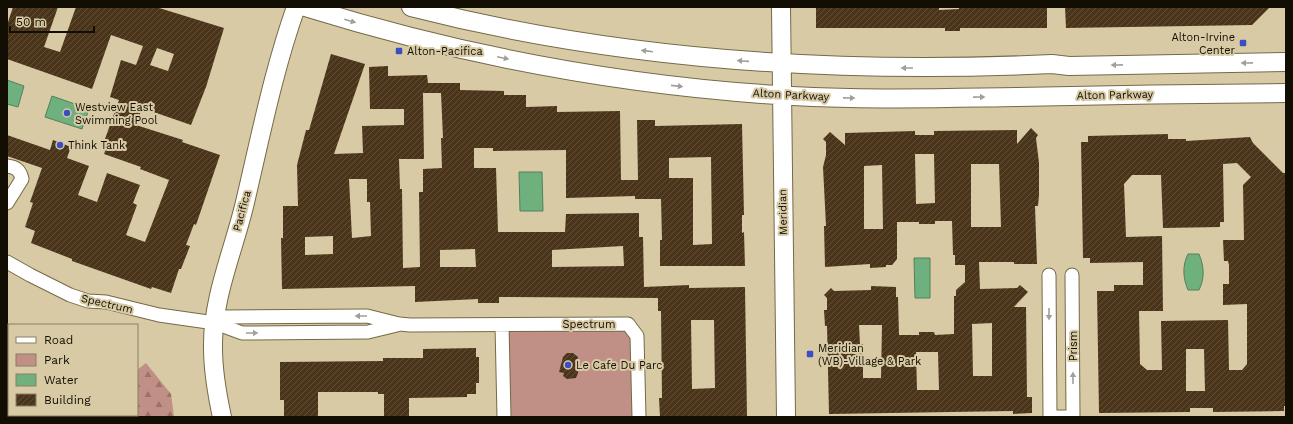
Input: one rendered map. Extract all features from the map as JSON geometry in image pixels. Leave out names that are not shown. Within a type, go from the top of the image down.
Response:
[{"type":"main road","name":"Pacifica","points":[[222,417],[214,377],[213,348],[219,297],[246,198],[287,31],[296,7]]},
{"type":"main road","name":"Alton Parkway","points":[[305,7],[397,34],[535,65],[639,82],[782,94],[895,98],[1286,93]]},
{"type":"main road","points":[[411,7],[520,31],[593,44],[686,56],[781,64],[868,68],[924,68],[1052,64],[1069,66],[1286,62]]},
{"type":"main road","name":"Meridian","points":[[781,7],[786,417]]},
{"type":"street","points":[[7,166],[16,168],[22,179],[7,203]]},
{"type":"street","name":"Spectrum","points":[[7,262],[30,276],[88,301],[106,302],[159,315],[215,322],[242,333],[368,332],[399,324],[628,324],[637,336],[639,417]]},
{"type":"street","name":"Prism","points":[[1072,274],[1073,417]]},
{"type":"street","points":[[1049,275],[1050,417]]},
{"type":"street","points":[[502,325],[504,417]]},
{"type":"street","points":[[1057,417],[1069,417]]},
{"type":"green space","points":[[628,324],[637,336],[639,417],[504,417],[502,325]]},
{"type":"green space","points":[[146,363],[171,394],[174,417],[128,416],[138,416],[138,369]]},
{"type":"water","points":[[7,80],[24,86],[18,107],[7,104]]},
{"type":"water","name":"Westview East Swimming Pool","points":[[52,96],[89,109],[82,129],[45,117]]},
{"type":"water","points":[[519,172],[542,172],[543,211],[520,211]]},
{"type":"water","points":[[1188,254],[1199,254],[1201,258],[1203,276],[1199,290],[1188,290],[1186,286],[1184,268]]},
{"type":"water","points":[[914,258],[930,258],[930,298],[915,298]]},
{"type":"water","points":[[47,416],[129,417],[48,417]]},
{"type":"building","points":[[13,7],[58,7],[44,47],[60,52],[76,7],[156,7],[224,28],[206,87],[191,125],[142,108],[136,125],[183,140],[182,142],[220,155],[196,225],[194,224],[186,245],[190,246],[181,269],[179,269],[171,293],[152,287],[151,289],[72,261],[72,259],[31,243],[35,231],[25,227],[33,203],[30,202],[42,168],[7,156],[7,135],[50,150],[53,140],[71,147],[67,158],[89,166],[78,195],[97,202],[107,173],[140,185],[133,203],[137,205],[126,235],[145,242],[169,180],[140,169],[141,167],[104,154],[109,140],[105,139],[119,100],[110,97],[121,60],[136,65],[143,46],[111,35],[92,89],[7,59],[7,25]],"holes":[[[157,48],[174,54],[168,71],[150,65]]]},
{"type":"building","points":[[816,7],[939,7],[939,10],[959,9],[959,7],[1047,7],[1047,28],[960,28],[960,31],[945,31],[945,28],[816,28]]},
{"type":"building","points":[[1065,7],[1270,7],[1252,25],[1066,28]]},
{"type":"building","points":[[331,54],[365,64],[334,154],[363,153],[362,126],[404,125],[404,109],[370,109],[369,67],[388,66],[388,76],[427,75],[428,83],[460,83],[460,90],[504,91],[504,95],[526,95],[526,107],[557,106],[557,112],[620,111],[621,180],[638,180],[637,120],[655,120],[655,126],[742,124],[744,215],[742,215],[742,233],[744,232],[745,266],[660,266],[660,240],[662,240],[661,199],[635,199],[635,196],[566,198],[566,150],[493,151],[493,148],[474,148],[474,168],[496,168],[498,232],[565,232],[566,214],[639,213],[639,237],[643,237],[644,287],[689,285],[689,288],[745,287],[747,417],[660,417],[659,398],[662,398],[661,311],[658,311],[658,298],[499,297],[499,303],[478,303],[478,299],[415,302],[415,286],[282,289],[281,238],[283,238],[283,206],[298,206],[297,165],[306,130],[309,130]],"holes":[[[423,93],[441,93],[443,138],[441,138],[442,168],[423,169],[423,192],[419,192],[420,267],[403,268],[402,189],[400,189],[399,159],[424,159]],[[711,157],[712,244],[693,245],[693,178],[669,178],[669,158]],[[349,179],[367,179],[367,202],[370,202],[371,236],[352,238]],[[333,236],[333,254],[305,255],[305,237]],[[623,246],[624,266],[552,267],[552,250]],[[475,249],[476,267],[440,267],[440,250]],[[691,320],[714,320],[715,388],[692,389]]]},
{"type":"building","points":[[1031,128],[1038,135],[1036,138],[1039,163],[1039,195],[1038,206],[1035,206],[1037,264],[1014,264],[1014,262],[979,262],[980,289],[1017,288],[1020,285],[1028,292],[1014,307],[1026,307],[1027,397],[1032,397],[1032,413],[1013,414],[1013,411],[829,414],[827,326],[825,326],[824,310],[827,310],[827,298],[824,295],[831,288],[834,291],[871,290],[871,286],[896,287],[896,297],[898,297],[899,335],[919,335],[919,332],[934,332],[935,335],[954,334],[954,296],[956,296],[956,290],[965,282],[965,265],[955,265],[955,255],[953,255],[952,221],[935,221],[935,224],[897,222],[897,259],[892,265],[870,268],[870,264],[825,267],[824,226],[826,226],[823,167],[826,155],[826,142],[823,139],[830,132],[845,145],[845,133],[915,131],[915,135],[934,135],[934,131],[1017,130],[1017,144]],"holes":[[[915,154],[934,154],[935,203],[916,204]],[[971,164],[999,164],[1001,227],[971,227]],[[882,165],[883,229],[864,229],[864,166]],[[992,323],[992,376],[973,376],[972,324]],[[859,325],[882,325],[881,378],[863,378],[863,344],[860,344]],[[916,352],[938,352],[939,390],[917,390]]]},
{"type":"building","points":[[1168,134],[1168,139],[1186,139],[1186,141],[1250,137],[1253,143],[1283,173],[1286,173],[1286,406],[1284,406],[1284,411],[1213,412],[1213,408],[1190,408],[1190,412],[1099,413],[1097,291],[1114,291],[1114,285],[1143,285],[1143,262],[1090,263],[1090,258],[1083,258],[1081,142],[1088,142],[1088,136]],"holes":[[[1237,163],[1251,177],[1243,185],[1244,240],[1223,240],[1224,261],[1228,261],[1229,265],[1229,284],[1223,284],[1223,305],[1247,304],[1247,364],[1242,370],[1229,370],[1228,320],[1161,321],[1162,370],[1147,370],[1140,364],[1139,311],[1163,311],[1162,236],[1126,237],[1124,184],[1132,175],[1161,175],[1163,228],[1220,227],[1220,222],[1224,222],[1223,164]],[[1186,349],[1204,349],[1205,391],[1186,391]]]},
{"type":"building","points":[[476,348],[476,357],[479,357],[479,383],[476,383],[476,394],[467,394],[467,397],[409,398],[409,417],[384,417],[384,394],[378,394],[378,392],[318,392],[318,417],[284,417],[284,400],[280,400],[280,362],[383,361],[383,358],[423,358],[423,349]]},
{"type":"building","name":"Le Cafe Du Parc","points":[[567,353],[573,353],[578,357],[578,373],[576,378],[567,379],[563,376],[564,373],[559,372],[563,357]]},
{"type":"place","name":"Alton-Irvine Center","points":[[1243,43]]},
{"type":"place","name":"Alton-Pacifica","points":[[399,51]]},
{"type":"place","name":"Westview East Swimming Pool","points":[[67,113]]},
{"type":"place","name":"Think Tank","points":[[60,145]]},
{"type":"place","name":"Meridian (WB)-Village & Park","points":[[810,354]]},
{"type":"place","name":"Le Cafe Du Parc","points":[[568,365]]}]
